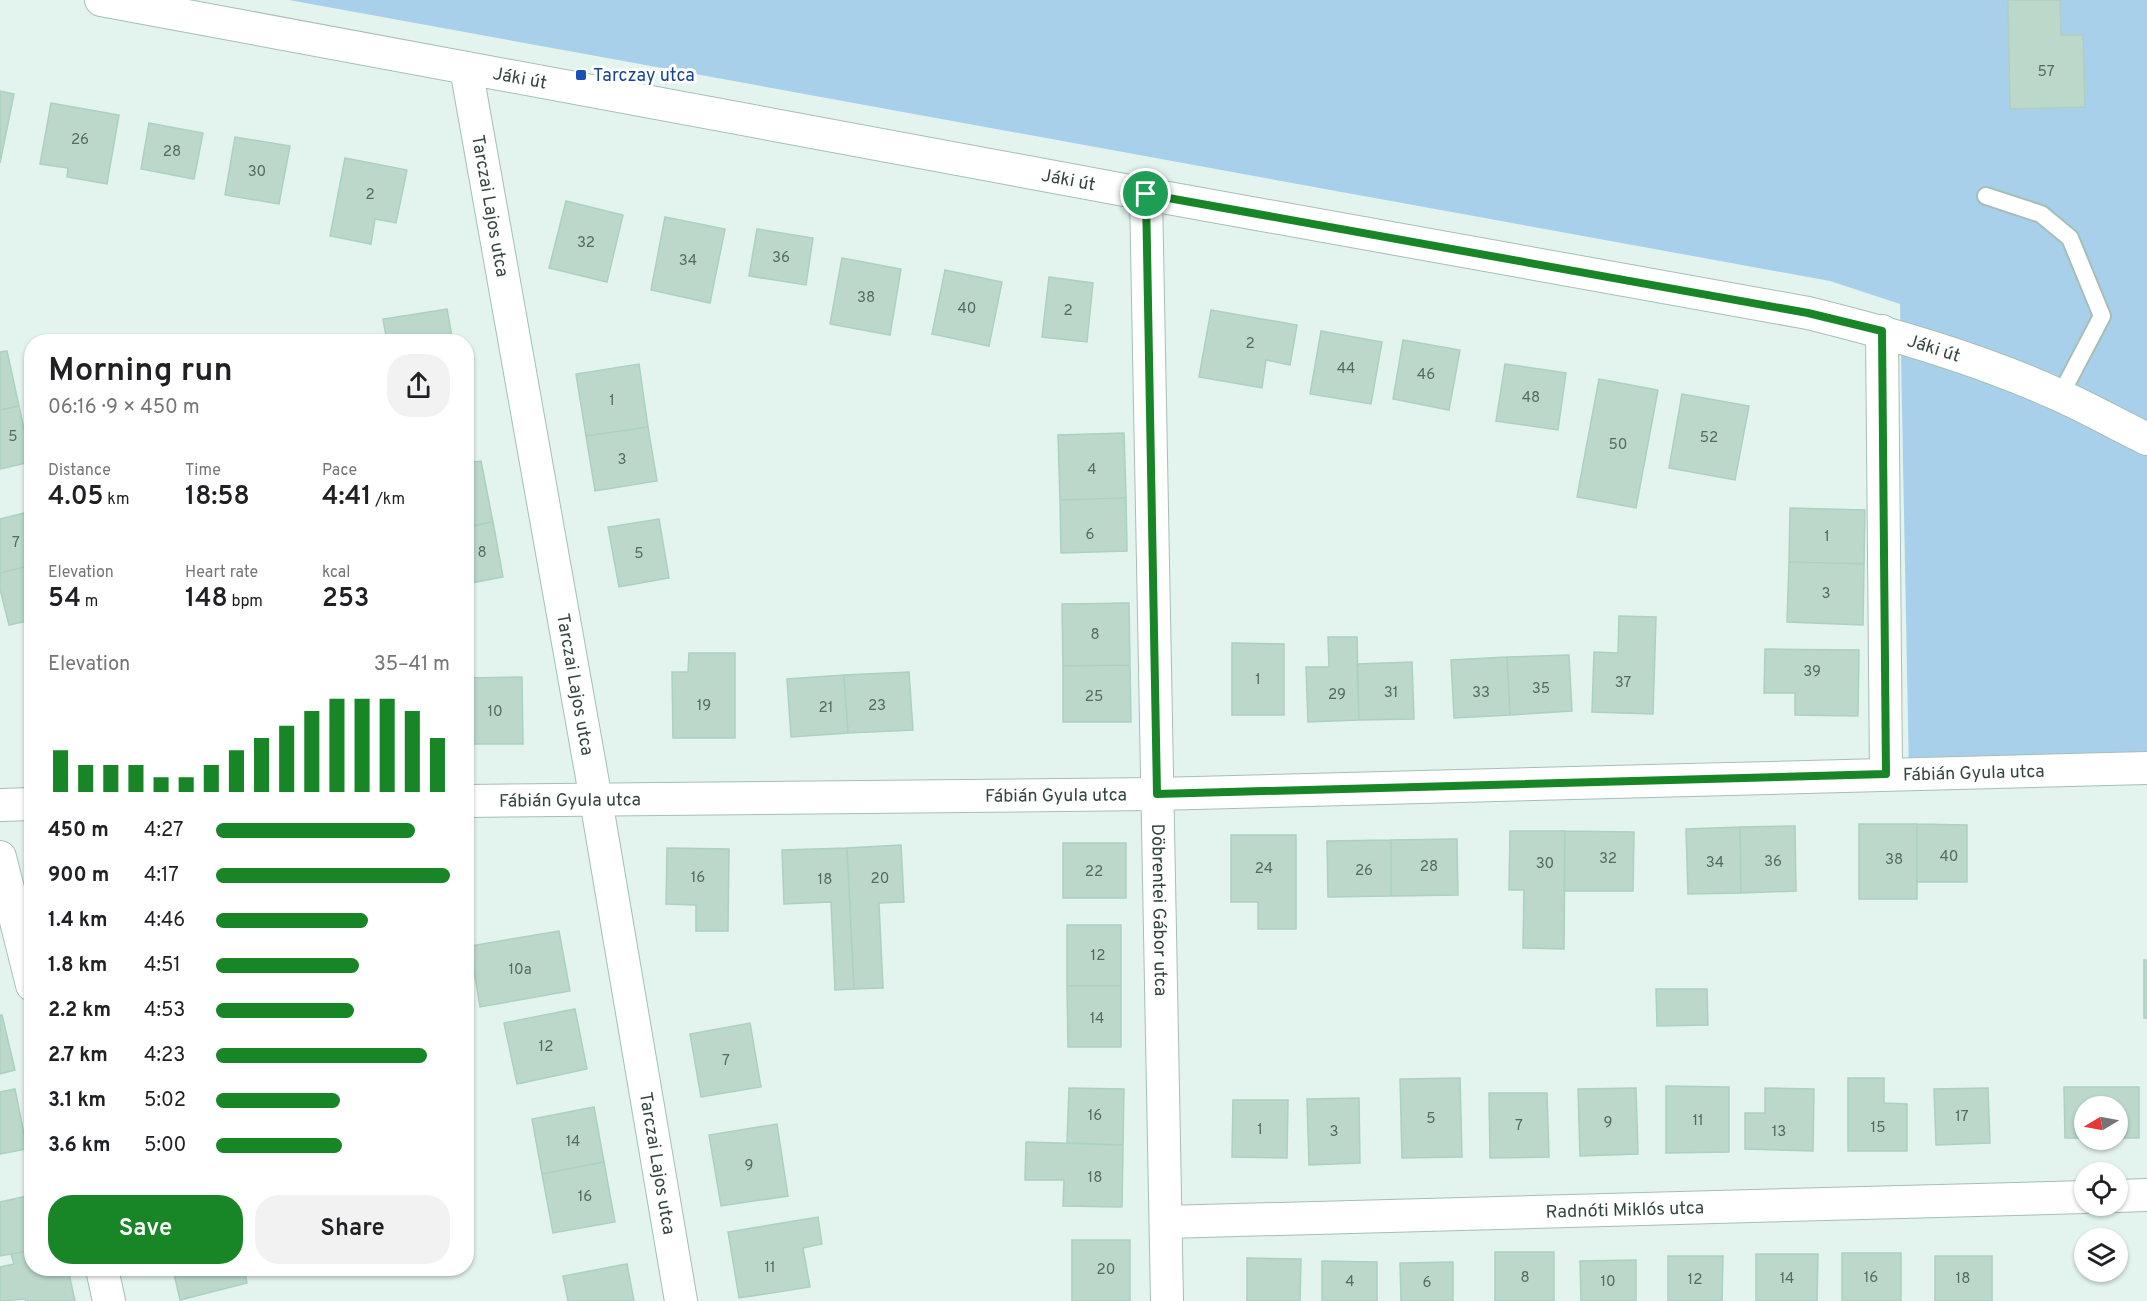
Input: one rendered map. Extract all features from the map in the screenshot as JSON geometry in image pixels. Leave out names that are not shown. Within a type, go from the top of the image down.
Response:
[{"type":"street","name":"Jáki út","points":[[101,0],[1146,194],[1808,313],[1882,331],[1983,365],[2060,396],[2140,435]]},
{"type":"street","name":"Tarczai Lajos utca","points":[[466,68],[596,800],[681,1301]]},
{"type":"street","name":"Döbrentei Gábor utca","points":[[1146,194],[1167,1301]]},
{"type":"street","points":[[1882,331],[1886,774]]},
{"type":"street","name":"Fábián Gyula utca","points":[[474,801],[1157,794],[2147,768]]},
{"type":"street","points":[[0,805],[24,804]]},
{"type":"street","points":[[0,858],[24,953]]},
{"type":"street","points":[[2128,1196],[2147,1195]]},
{"type":"street","name":"Radnóti Miklós utca","points":[[1166,1222],[2074,1197]]},
{"type":"street","points":[[104,1276],[110,1301]]},
{"type":"lane","points":[[1986,196],[2041,214],[2070,238],[2102,316],[2060,396]]},
{"type":"shaded area","points":[[289,0],[2147,0],[2147,754],[1909,774],[1900,304],[1830,281]]},
{"type":"building","points":[[2008,0],[2060,0],[2061,35],[2083,35],[2085,107],[2010,109]]},
{"type":"building","points":[[0,91],[14,94],[0,163]]},
{"type":"building","points":[[51,103],[119,115],[107,184],[67,177],[68,168],[40,164]]},
{"type":"building","points":[[149,123],[203,133],[194,179],[141,169]]},
{"type":"building","points":[[235,137],[290,146],[279,204],[225,195]]},
{"type":"building","points":[[345,158],[407,170],[396,223],[375,219],[371,244],[330,236]]},
{"type":"building","points":[[566,201],[623,215],[607,282],[549,268]]},
{"type":"building","points":[[665,217],[725,229],[710,303],[651,290]]},
{"type":"building","points":[[757,229],[813,238],[806,285],[749,276]]},
{"type":"building","points":[[842,258],[901,269],[890,335],[830,324]]},
{"type":"building","points":[[945,270],[1002,282],[989,346],[932,334]]},
{"type":"building","points":[[1049,277],[1093,283],[1087,342],[1042,337]]},
{"type":"building","points":[[447,309],[452,334],[386,334],[383,319]]},
{"type":"building","points":[[1211,310],[1297,325],[1290,365],[1266,360],[1262,388],[1199,377]]},
{"type":"building","points":[[1321,331],[1382,342],[1371,404],[1310,394]]},
{"type":"building","points":[[1403,340],[1460,350],[1449,410],[1393,399]]},
{"type":"building","points":[[7,351],[19,406],[0,410],[0,352]]},
{"type":"building","points":[[639,364],[648,427],[586,436],[576,374]]},
{"type":"building","points":[[1505,364],[1566,373],[1558,430],[1496,421]]},
{"type":"building","points":[[1599,379],[1658,390],[1636,508],[1577,497]]},
{"type":"building","points":[[1682,394],[1749,406],[1735,480],[1669,468]]},
{"type":"building","points":[[19,406],[24,429],[24,464],[0,469],[0,410]]},
{"type":"building","points":[[648,427],[657,481],[595,491],[586,436]]},
{"type":"building","points":[[1124,433],[1126,498],[1060,500],[1058,435]]},
{"type":"building","points":[[481,461],[493,522],[474,526],[474,462]]},
{"type":"building","points":[[1126,498],[1127,551],[1061,553],[1060,500]]},
{"type":"building","points":[[1790,508],[1865,510],[1864,564],[1789,562]]},
{"type":"building","points":[[24,513],[24,567],[0,573],[0,519]]},
{"type":"building","points":[[659,519],[669,578],[619,587],[608,527]]},
{"type":"building","points":[[493,522],[503,577],[474,582],[474,526]]},
{"type":"building","points":[[1789,562],[1864,564],[1863,625],[1787,622]]},
{"type":"building","points":[[24,567],[24,622],[9,625],[0,589],[0,573]]},
{"type":"building","points":[[1129,603],[1130,665],[1063,666],[1062,604]]},
{"type":"building","points":[[1619,616],[1656,617],[1653,714],[1592,712],[1594,652],[1618,653]]},
{"type":"building","points":[[1328,637],[1357,637],[1359,720],[1308,722],[1306,667],[1329,667]]},
{"type":"building","points":[[1232,643],[1284,644],[1284,715],[1232,715]]},
{"type":"building","points":[[1765,649],[1859,650],[1858,716],[1795,715],[1795,693],[1764,693]]},
{"type":"building","points":[[689,653],[735,653],[735,738],[673,738],[672,672],[688,672]]},
{"type":"building","points":[[1569,655],[1572,711],[1510,715],[1507,657]]},
{"type":"building","points":[[1507,657],[1510,715],[1454,718],[1451,660]]},
{"type":"building","points":[[1412,662],[1414,719],[1359,720],[1357,664]]},
{"type":"building","points":[[1130,665],[1131,722],[1063,722],[1063,666]]},
{"type":"building","points":[[909,672],[913,730],[848,733],[844,675]]},
{"type":"building","points":[[844,675],[848,733],[791,737],[787,679]]},
{"type":"building","points":[[522,677],[523,744],[474,744],[474,678]]},
{"type":"building","points":[[1859,824],[1917,824],[1917,899],[1859,899]]},
{"type":"building","points":[[1917,824],[1967,825],[1967,882],[1917,882]]},
{"type":"building","points":[[1795,826],[1796,891],[1741,893],[1740,827]]},
{"type":"building","points":[[1740,827],[1741,893],[1688,894],[1686,829]]},
{"type":"building","points":[[1510,831],[1565,831],[1564,949],[1523,948],[1524,890],[1509,890]]},
{"type":"building","points":[[1565,831],[1634,832],[1633,891],[1564,891]]},
{"type":"building","points":[[1231,835],[1296,835],[1296,929],[1258,929],[1258,902],[1231,902]]},
{"type":"building","points":[[1457,839],[1458,895],[1391,896],[1391,840]]},
{"type":"building","points":[[1391,840],[1391,896],[1328,897],[1327,841]]},
{"type":"building","points":[[1063,843],[1126,843],[1126,898],[1063,898]]},
{"type":"building","points":[[901,845],[904,902],[879,903],[883,988],[854,989],[847,848]]},
{"type":"building","points":[[667,848],[729,849],[728,931],[696,931],[696,905],[666,904]]},
{"type":"building","points":[[847,848],[854,989],[835,990],[831,902],[784,904],[782,850]]},
{"type":"building","points":[[1067,925],[1121,925],[1121,986],[1067,986]]},
{"type":"building","points":[[559,931],[570,991],[480,1007],[474,970],[474,945]]},
{"type":"building","points":[[2144,960],[2147,960],[2147,1018],[2144,1018]]},
{"type":"building","points":[[1067,986],[1121,986],[1121,1047],[1068,1047]]},
{"type":"building","points":[[1656,989],[1707,989],[1708,1025],[1657,1026]]},
{"type":"building","points":[[575,1009],[587,1069],[517,1084],[504,1023]]},
{"type":"building","points":[[0,1015],[2,1015],[15,1070],[0,1074]]},
{"type":"building","points":[[750,1023],[761,1087],[701,1097],[690,1034]]},
{"type":"building","points":[[1460,1078],[1462,1157],[1402,1158],[1400,1079]]},
{"type":"building","points":[[1848,1078],[1884,1078],[1884,1103],[1907,1104],[1907,1151],[1848,1151]]},
{"type":"building","points":[[1666,1086],[1729,1087],[1729,1152],[1666,1153]]},
{"type":"building","points":[[2064,1087],[2139,1087],[2139,1138],[2128,1138],[2128,1096],[2074,1096],[2074,1138],[2065,1138]]},
{"type":"building","points":[[1069,1088],[1124,1089],[1123,1145],[1067,1143]]},
{"type":"building","points":[[1636,1088],[1638,1154],[1580,1156],[1578,1089]]},
{"type":"building","points":[[1765,1088],[1814,1089],[1813,1151],[1745,1149],[1745,1113],[1765,1113]]},
{"type":"building","points":[[1988,1088],[1990,1143],[1936,1145],[1934,1089]]},
{"type":"building","points":[[15,1089],[24,1134],[24,1150],[0,1154],[0,1092]]},
{"type":"building","points":[[1489,1093],[1547,1093],[1549,1157],[1490,1158]]},
{"type":"building","points":[[1359,1098],[1360,1163],[1309,1165],[1307,1099]]},
{"type":"building","points":[[1233,1100],[1288,1100],[1287,1158],[1232,1157]]},
{"type":"building","points":[[594,1107],[604,1162],[542,1174],[532,1119]]},
{"type":"building","points":[[777,1124],[788,1196],[721,1206],[709,1135]]},
{"type":"building","points":[[1026,1142],[1123,1145],[1122,1207],[1063,1206],[1064,1180],[1025,1180]]},
{"type":"building","points":[[604,1162],[615,1222],[553,1233],[542,1174]]},
{"type":"building","points":[[24,1197],[24,1252],[0,1256],[0,1202]]},
{"type":"building","points":[[818,1217],[822,1244],[803,1248],[810,1287],[739,1298],[728,1232]]},
{"type":"building","points":[[1072,1240],[1130,1240],[1130,1301],[1072,1301]]},
{"type":"building","points":[[24,1252],[24,1276],[70,1276],[75,1301],[26,1301],[25,1299],[0,1301],[0,1267],[14,1264],[11,1254]]},
{"type":"building","points":[[1495,1252],[1554,1252],[1554,1301],[1495,1301]]},
{"type":"building","points":[[1842,1253],[1901,1253],[1901,1301],[1842,1301]]},
{"type":"building","points":[[1756,1254],[1818,1254],[1817,1301],[1756,1301]]},
{"type":"building","points":[[1668,1256],[1723,1256],[1722,1301],[1668,1301]]},
{"type":"building","points":[[1935,1256],[1992,1256],[1992,1301],[1935,1301]]},
{"type":"building","points":[[1247,1258],[1301,1259],[1300,1301],[1247,1301]]},
{"type":"building","points":[[1636,1260],[1636,1301],[1581,1301],[1580,1261]]},
{"type":"building","points":[[1322,1261],[1377,1262],[1377,1301],[1322,1301]]},
{"type":"building","points":[[1453,1262],[1453,1301],[1401,1301],[1400,1263]]},
{"type":"building","points":[[627,1264],[634,1301],[568,1301],[563,1276]]},
{"type":"building","points":[[175,1276],[246,1276],[247,1283],[180,1300]]},
{"type":"place","name":"Tarczay utca","points":[[581,75]]},
{"type":"route","points":[[1146,194],[1808,313],[1882,331],[1886,774],[1157,794],[1146,194]]}]
